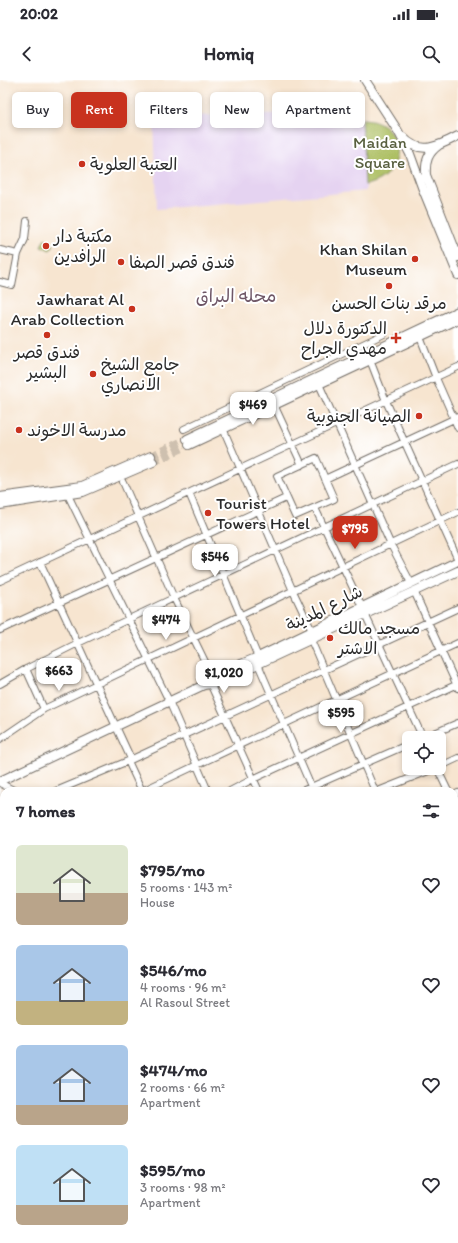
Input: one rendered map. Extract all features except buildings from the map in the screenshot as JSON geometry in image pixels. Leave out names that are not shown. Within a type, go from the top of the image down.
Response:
[{"type":"main road","points":[[366,81],[398,131],[414,164],[422,187],[458,257]]},
{"type":"main road","points":[[398,131],[409,143],[416,147],[424,148],[439,145]]},
{"type":"main road","points":[[458,136],[439,145],[430,152],[427,157],[426,168],[428,182],[458,275]]},
{"type":"main road","points":[[458,311],[188,442],[319,384],[458,319]]},
{"type":"main road","points":[[0,497],[90,490],[152,459]]},
{"type":"main road","points":[[0,505],[66,492]]},
{"type":"main road","name":"شارع المدينة","points":[[0,785],[208,681],[311,640],[411,583],[458,560]]},
{"type":"main road","name":"شارع المدينة","points":[[258,660],[312,631],[414,591],[458,571]]},
{"type":"street","points":[[0,282],[12,285],[18,254],[25,239],[27,221]]},
{"type":"street","points":[[0,250],[18,254]]},
{"type":"street","points":[[184,430],[384,334]]},
{"type":"street","points":[[420,337],[436,378],[456,418],[458,428]]},
{"type":"street","points":[[370,360],[404,442],[458,560]]},
{"type":"street","points":[[0,581],[458,367]]},
{"type":"street","points":[[319,384],[390,543],[411,583]]},
{"type":"street","points":[[276,409],[302,465]]},
{"type":"street","points":[[325,479],[456,418]]},
{"type":"street","points":[[225,433],[293,591],[312,631]]},
{"type":"street","points":[[316,458],[325,479],[334,499],[295,516],[277,476],[316,458]]},
{"type":"street","points":[[0,684],[78,643],[458,464]]},
{"type":"street","points":[[123,482],[174,598],[194,637],[208,681],[256,787]]},
{"type":"street","points":[[66,492],[88,540],[169,701],[206,787]]},
{"type":"street","points":[[190,493],[206,535],[311,787]]},
{"type":"street","points":[[0,630],[286,498]]},
{"type":"street","points":[[315,508],[423,738],[458,724]]},
{"type":"street","points":[[0,739],[44,709],[293,591],[390,543],[458,512]]},
{"type":"street","points":[[40,562],[116,726],[141,787]]},
{"type":"street","points":[[238,787],[458,685],[414,591]]},
{"type":"street","points":[[65,787],[129,760],[458,608]]},
{"type":"street","points":[[311,640],[374,787]]},
{"type":"street","points":[[152,787],[238,747],[284,723],[458,643]]},
{"type":"street","points":[[26,669],[44,709]]},
{"type":"street","points":[[316,787],[402,747]]},
{"type":"street","points":[[446,764],[458,758]]},
{"type":"street","points":[[387,787],[418,775]]},
{"type":"street","points":[[440,775],[446,787]]},
{"type":"shaded area","points":[[264,114],[272,114],[272,128],[362,128],[366,191],[157,209],[154,128],[202,128],[202,116],[210,115],[210,128],[264,128]]},
{"type":"green space","name":"Maidan Square","points":[[365,119],[376,121],[387,128],[394,138],[396,149],[395,160],[390,171],[380,180],[365,185],[362,128],[365,128]]},
{"type":"green space","points":[[45,238],[54,245],[50,250],[41,246]]},
{"type":"tunnel","points":[[151,456],[187,439]]},
{"type":"tunnel","points":[[153,462],[189,445]]},
{"type":"place","name":"العتبة العلوية","points":[[82,164]]},
{"type":"place","name":"مكتبة دار الرافدين","points":[[46,246]]},
{"type":"place","name":"Khan Shilan Museum","points":[[415,259]]},
{"type":"place","name":"فندق قصر الصفا","points":[[121,262]]},
{"type":"place","name":"مرقد بنات الحسن","points":[[389,286]]},
{"type":"place","name":"Jawharat Al Arab Collection","points":[[132,309]]},
{"type":"place","name":"فندق قصر البشير","points":[[47,335]]},
{"type":"place","name":"الدكتورة دلال مهدي الجراح","points":[[396,338]]},
{"type":"place","name":"جامع الشيخ الانصاري","points":[[93,374]]},
{"type":"place","name":"الصيانة الجنوبية","points":[[419,416]]},
{"type":"place","name":"مدرسة الاخوند","points":[[19,430]]},
{"type":"place","name":"Tourist Towers Hotel","points":[[208,513]]},
{"type":"place","name":"مسجد مالك الاشتر","points":[[330,638]]},
{"type":"district","name":"محله البراق","points":[[236,296]]}]
